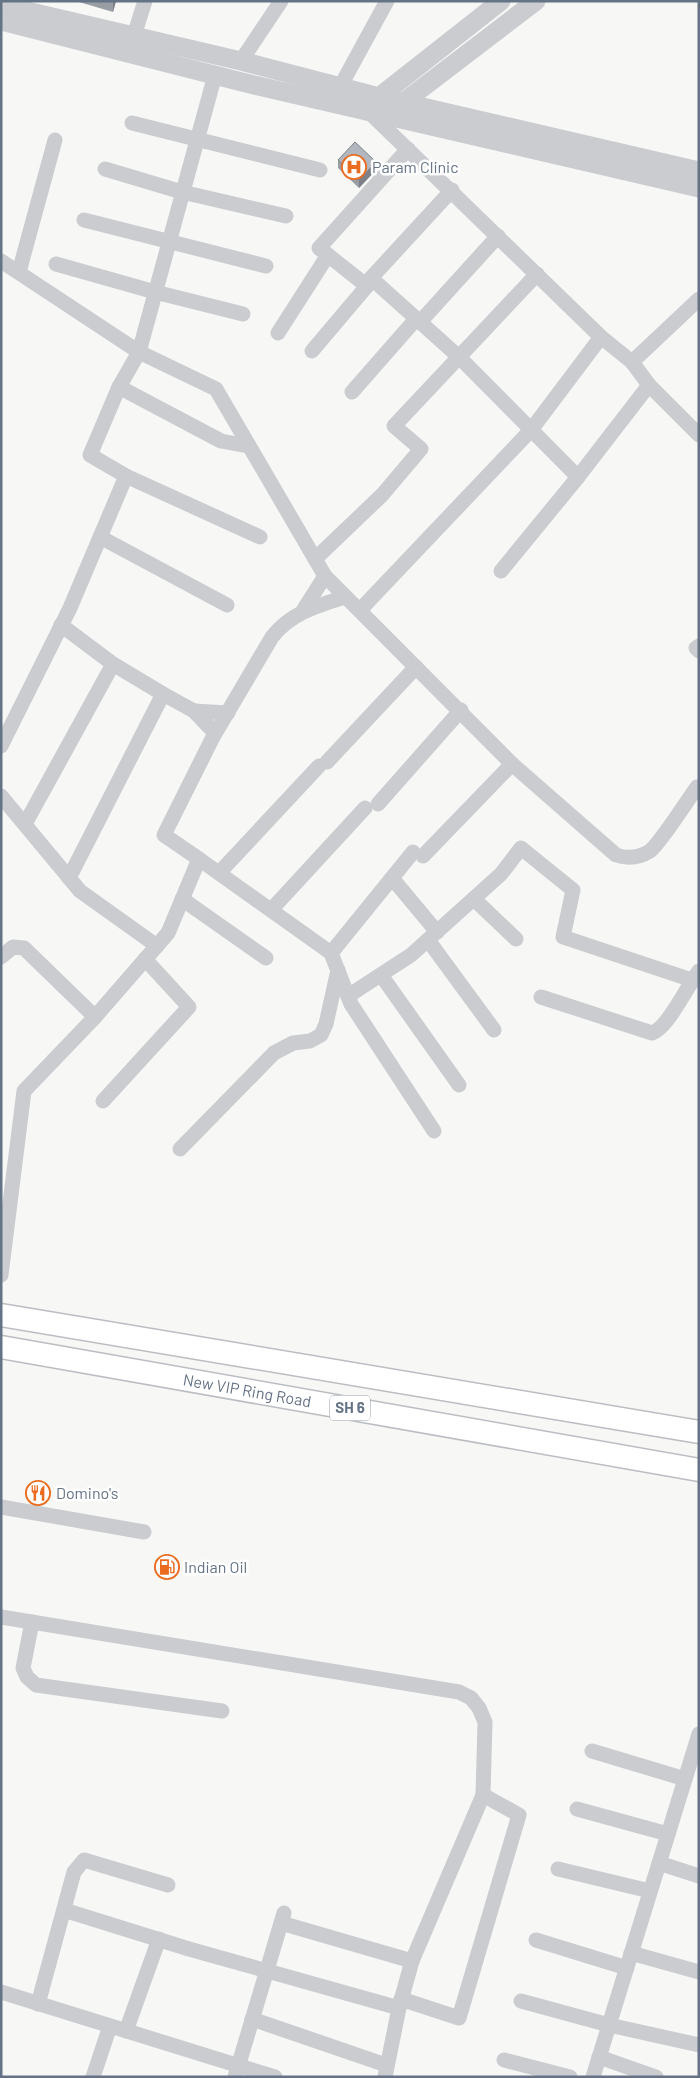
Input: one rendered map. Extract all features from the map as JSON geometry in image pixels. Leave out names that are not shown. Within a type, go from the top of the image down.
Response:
[{"type":"main road","name":"New VIP Ring Road","points":[[1,1315],[307,1368],[699,1432]]},
{"type":"main road","points":[[78,1361],[82,1329]]},
{"type":"main road","name":"New VIP Ring Road","points":[[1,1347],[699,1470]]},
{"type":"main road","points":[[302,1400],[307,1368]]},
{"type":"street","points":[[131,44],[145,1]]},
{"type":"street","points":[[241,61],[280,1]]},
{"type":"street","points":[[340,87],[387,1]]},
{"type":"street","points":[[373,104],[501,1]]},
{"type":"street","points":[[388,116],[401,102],[536,1]]},
{"type":"street","points":[[1,5],[131,44],[215,75],[373,104],[401,102],[699,171]]},
{"type":"street","points":[[1,21],[241,61],[340,87],[373,104],[388,116],[699,188]]},
{"type":"street","points":[[215,75],[139,352],[119,388],[90,455],[126,476],[260,537]]},
{"type":"street","points":[[373,104],[408,149],[601,337],[632,362],[649,385],[699,435]]},
{"type":"street","points":[[132,123],[320,170]]},
{"type":"street","points":[[19,272],[55,140]]},
{"type":"street","points":[[408,149],[319,248],[369,282],[418,320],[459,357],[578,477]]},
{"type":"street","points":[[105,169],[182,192],[286,216]]},
{"type":"street","points":[[312,351],[369,282],[452,190]]},
{"type":"street","points":[[84,220],[266,266]]},
{"type":"street","points":[[352,392],[498,236]]},
{"type":"street","points":[[278,333],[328,255]]},
{"type":"street","points":[[1,261],[139,352],[216,389],[325,576],[461,710],[512,764],[616,855],[625,858],[638,857],[651,850],[698,787]]},
{"type":"street","points":[[56,264],[243,314]]},
{"type":"street","points":[[314,559],[382,495],[421,449],[394,426],[537,274]]},
{"type":"street","points":[[632,362],[699,299]]},
{"type":"street","points":[[360,610],[531,430],[601,337]]},
{"type":"street","points":[[501,571],[578,477],[649,385]]},
{"type":"street","points":[[119,388],[221,441],[248,446]]},
{"type":"street","points":[[1,746],[62,625],[126,476]]},
{"type":"street","points":[[100,537],[227,605]]},
{"type":"street","points":[[304,609],[325,576]]},
{"type":"street","points":[[345,597],[304,609],[280,626],[215,733],[164,835],[331,953],[348,996],[434,1131]]},
{"type":"street","points":[[62,625],[113,664],[194,711],[215,733]]},
{"type":"street","points":[[699,646],[696,648],[699,651]]},
{"type":"street","points":[[24,824],[113,664]]},
{"type":"street","points":[[219,873],[416,667]]},
{"type":"street","points":[[69,878],[163,694]]},
{"type":"street","points":[[271,910],[461,710]]},
{"type":"street","points":[[194,711],[228,713]]},
{"type":"street","points":[[331,953],[392,878],[512,764]]},
{"type":"street","points":[[1,796],[80,891],[157,946]]},
{"type":"street","points":[[348,996],[411,956],[501,874],[521,848],[573,890],[563,937],[695,976],[666,1022],[657,1031],[652,1032],[541,997]]},
{"type":"street","points":[[1,1275],[6,1189],[24,1091],[95,1017],[168,933],[199,858]]},
{"type":"street","points":[[392,878],[433,936],[494,1030]]},
{"type":"street","points":[[182,899],[266,958]]},
{"type":"street","points":[[474,899],[516,938]]},
{"type":"street","points":[[1,958],[13,947],[24,948],[95,1017]]},
{"type":"street","points":[[103,1101],[189,1007],[145,959]]},
{"type":"street","points":[[180,1149],[274,1053],[293,1044],[310,1041],[321,1035],[326,1024],[338,970]]},
{"type":"street","points":[[381,975],[459,1084]]},
{"type":"street","points":[[1,1507],[144,1532]]},
{"type":"street","points":[[1,1617],[459,1692],[471,1698],[479,1708],[485,1722],[482,1795],[412,1961],[400,2003],[385,2071],[252,2019]]},
{"type":"street","points":[[32,1622],[23,1668],[28,1678],[36,1685],[222,1711]]},
{"type":"street","points":[[593,2077],[699,1734]]},
{"type":"street","points":[[592,1751],[685,1779]]},
{"type":"street","points":[[64,1910],[267,1969],[459,2018],[519,1815],[482,1795]]},
{"type":"street","points":[[577,1809],[668,1834]]},
{"type":"street","points":[[38,2004],[74,1872],[84,1860],[168,1885]]},
{"type":"street","points":[[659,1863],[699,1876]]},
{"type":"street","points":[[558,1869],[650,1891]]},
{"type":"street","points":[[237,2071],[282,1918],[412,1961]]},
{"type":"street","points":[[126,2031],[160,1938]]},
{"type":"street","points":[[536,1940],[629,1961],[699,1972]]},
{"type":"street","points":[[1,1992],[126,2031],[237,2071],[276,2077]]},
{"type":"street","points":[[521,2001],[609,2025],[699,2045]]},
{"type":"street","points":[[93,2077],[110,2026]]},
{"type":"street","points":[[599,2057],[656,2077]]},
{"type":"street","points":[[504,2060],[570,2077]]},
{"type":"building","points":[[355,142],[376,162],[359,180],[338,160]]},
{"type":"place","name":"Param Clinic","points":[[354,167]]},
{"type":"place","name":"Domino's","points":[[38,1493]]},
{"type":"place","name":"Indian Oil","points":[[167,1567]]}]
